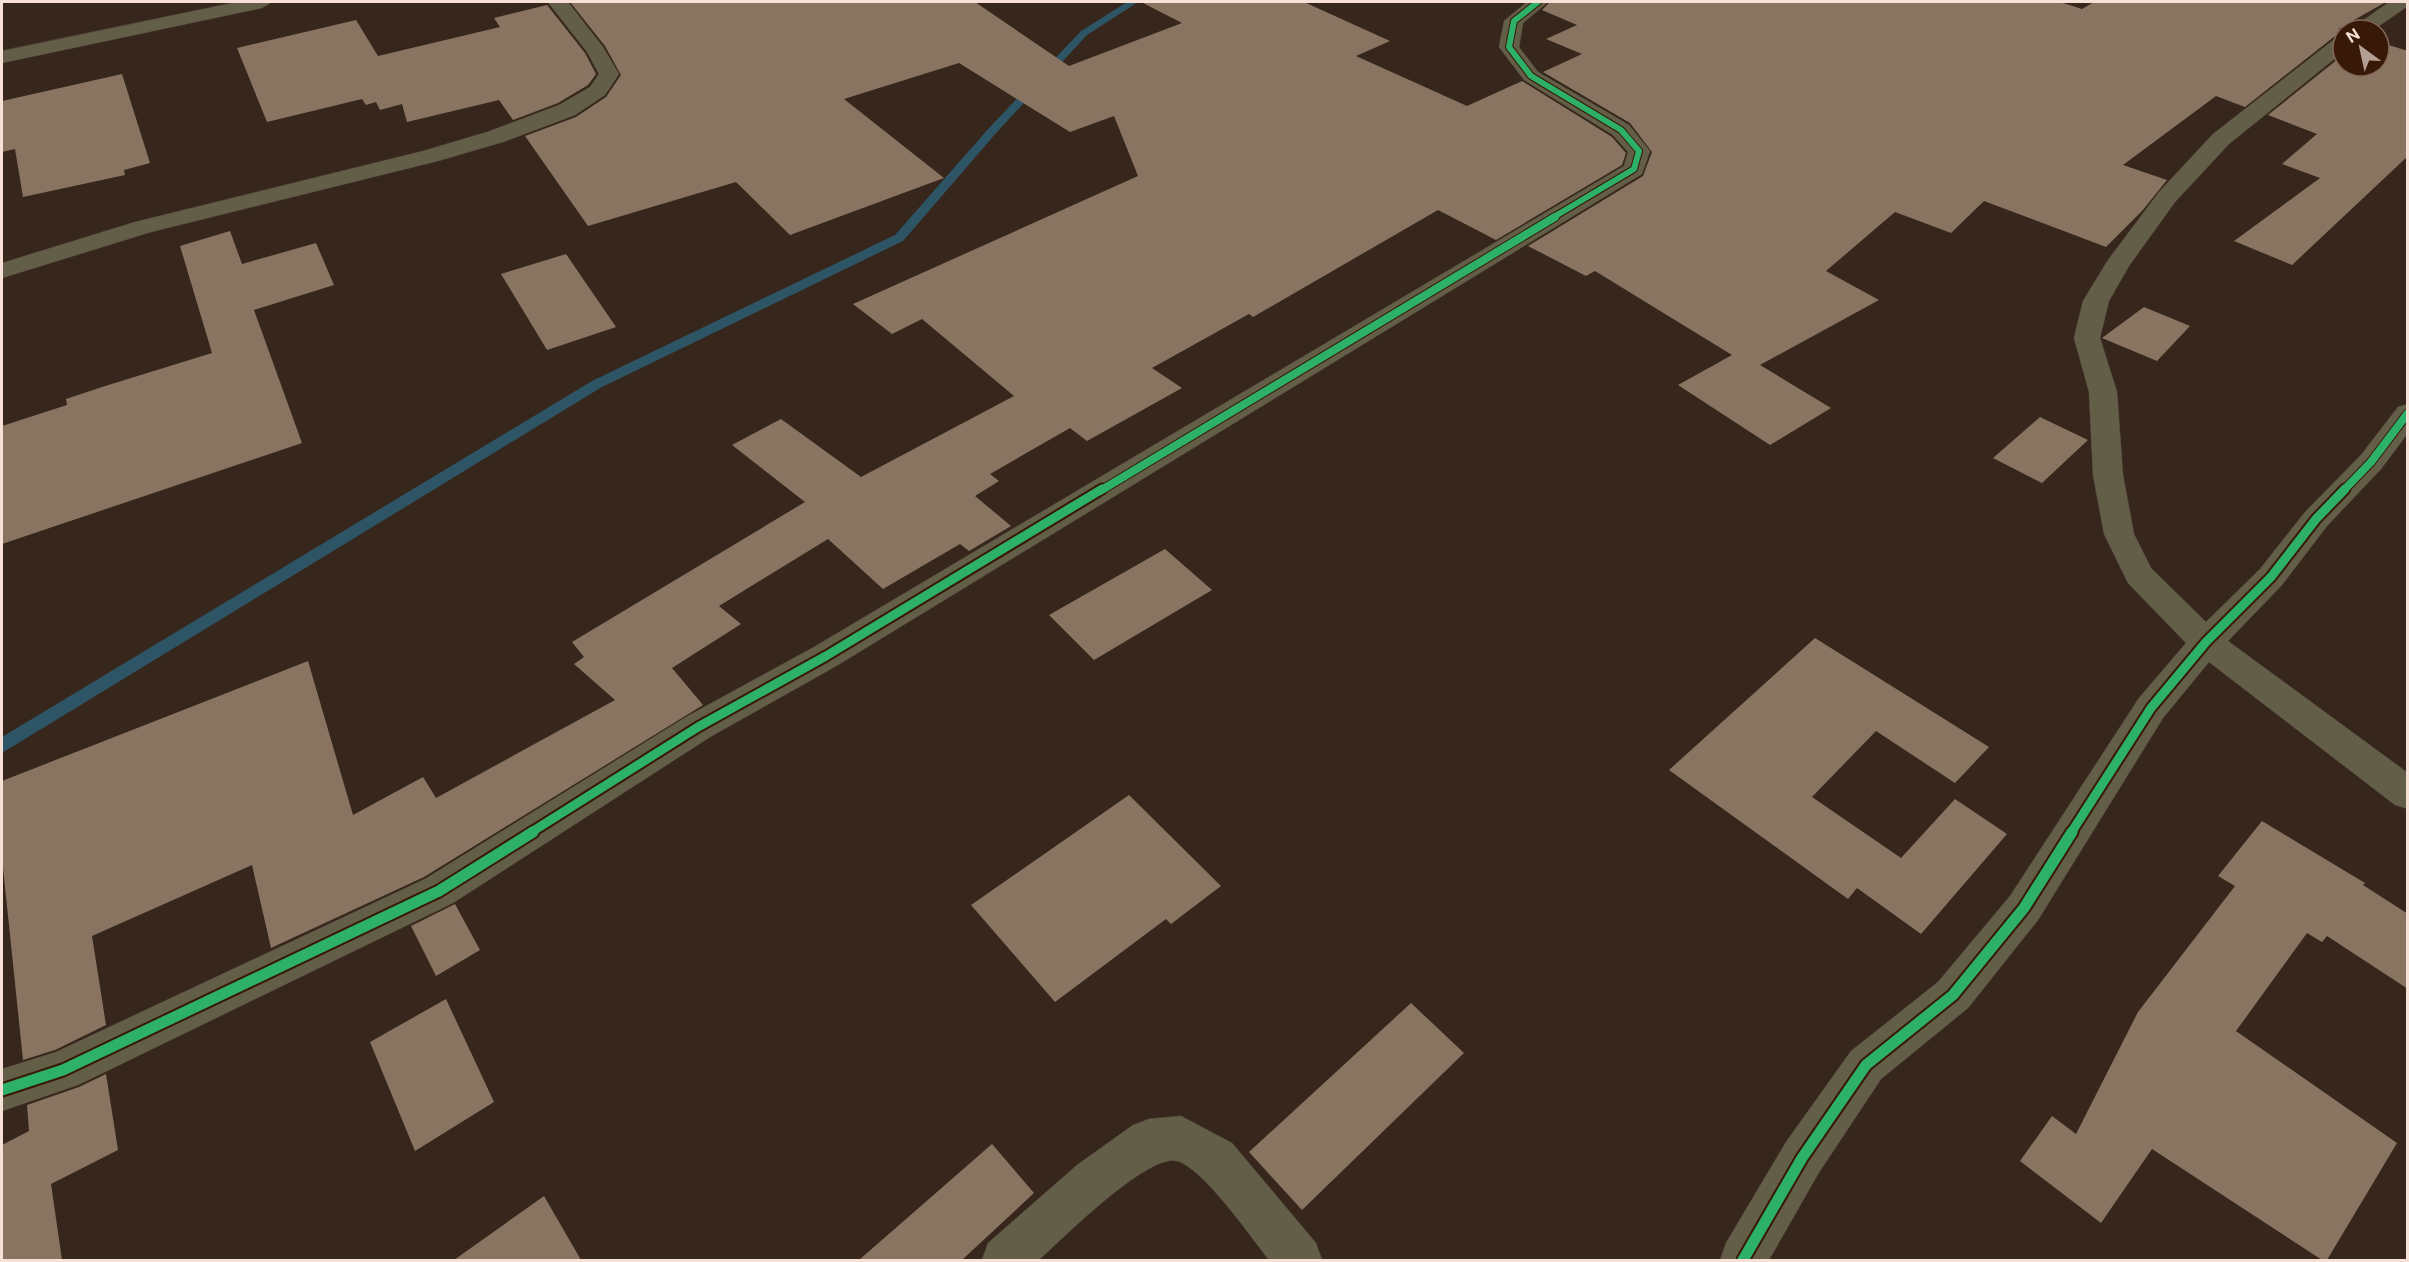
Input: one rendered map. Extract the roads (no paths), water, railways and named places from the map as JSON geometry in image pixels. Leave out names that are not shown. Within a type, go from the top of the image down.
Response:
[{"type":"street","points":[[2,57],[262,2]]},
{"type":"street","points":[[2,271],[143,227],[430,156],[495,137],[567,110],[598,91],[609,74],[596,51],[558,2]]},
{"type":"street","points":[[2,1090],[63,1070],[439,891],[698,727],[826,656],[1634,169],[1639,151],[1621,130],[1531,76],[1509,47],[1514,21],[1538,2]]},
{"type":"street","points":[[2378,18],[2402,2]]},
{"type":"street","points":[[2331,52],[2221,139],[2167,197],[2117,266],[2096,301],[2087,338],[2103,392],[2108,475],[2119,534],[2139,576],[2206,642],[2408,794]]},
{"type":"street","points":[[1743,1260],[1802,1158],[1866,1065],[1953,995],[2016,916],[2151,708],[2206,642],[2271,577],[2316,519],[2371,462],[2408,413]]},
{"type":"street","points":[[1005,1260],[1093,1181],[1149,1141],[1181,1138],[1216,1158],[1299,1260]]},
{"type":"waterway","points":[[2,746],[597,384],[899,238],[993,130],[1084,33],[1133,2]]}]
